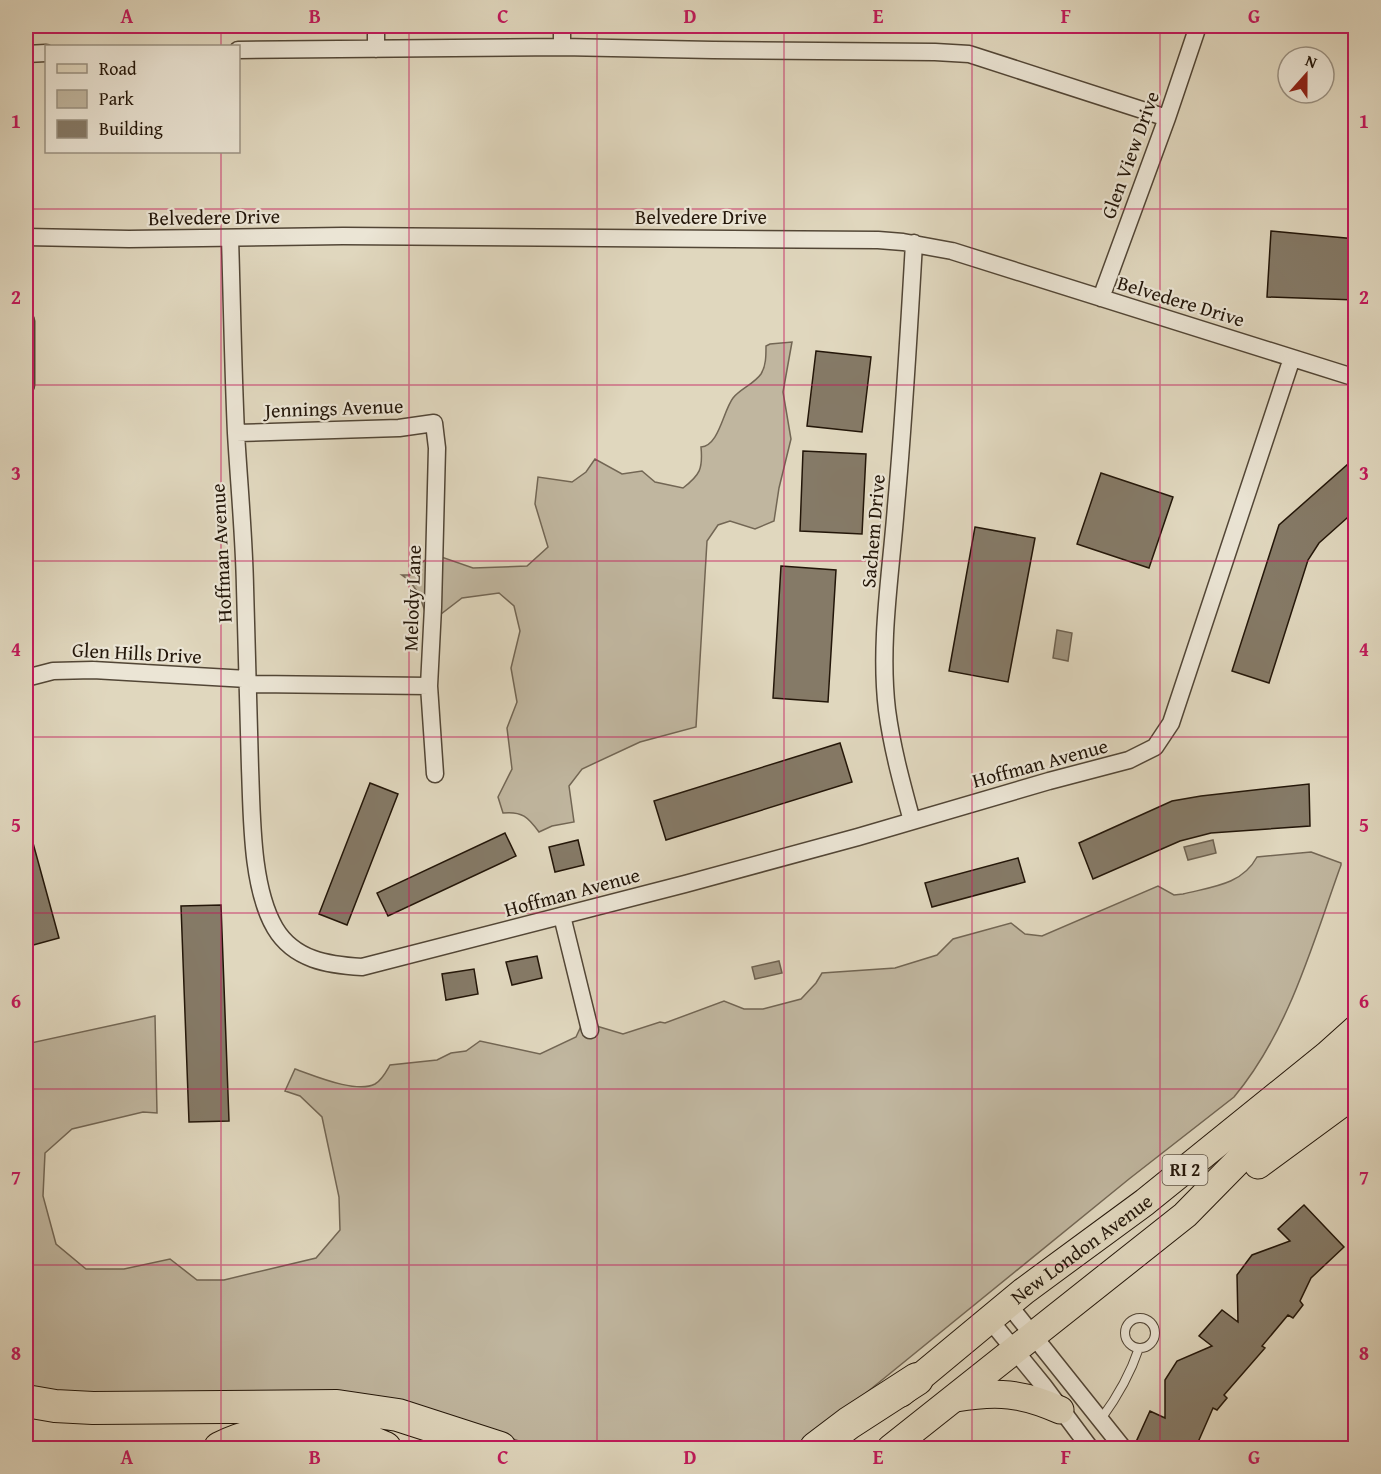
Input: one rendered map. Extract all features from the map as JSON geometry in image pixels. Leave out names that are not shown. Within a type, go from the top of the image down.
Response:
[{"type":"highway","points":[[816,1449],[849,1423],[917,1379]]},
{"type":"highway","points":[[26,1401],[55,1406],[93,1408],[337,1406],[398,1415],[500,1449]]},
{"type":"highway","points":[[220,1449],[244,1438],[306,1430],[345,1434],[385,1449]]},
{"type":"main road","name":"New London Avenue","points":[[837,1449],[999,1312],[1145,1202],[1356,1029]]},
{"type":"main road","name":"New London Avenue","points":[[891,1449],[1185,1215],[1244,1155],[1356,1063]]},
{"type":"main road","points":[[1185,1215],[1356,1093]]},
{"type":"main road","points":[[954,1399],[985,1394],[1009,1394],[1030,1398],[1060,1410]]},
{"type":"street","points":[[376,26],[376,48]]},
{"type":"street","points":[[562,26],[562,47]]},
{"type":"street","name":"Glen View Drive","points":[[1101,298],[1198,26]]},
{"type":"street","points":[[240,50],[562,47],[969,54],[1167,118]]},
{"type":"street","points":[[26,54],[45,53]]},
{"type":"street","name":"Belvedere Drive","points":[[26,237],[343,236],[878,240],[914,243],[952,251],[1356,378]]},
{"type":"street","name":"Hoffman Avenue","points":[[230,238],[236,433],[245,584],[255,859],[270,918],[282,938],[297,952],[331,965],[362,967],[562,916],[858,837],[1129,760],[1155,747],[1171,723],[1292,358]]},
{"type":"street","name":"Sachem Drive","points":[[912,821],[896,759],[887,709],[885,671],[887,620],[905,410],[914,243]]},
{"type":"street","points":[[26,321],[26,385]]},
{"type":"street","name":"Jennings Avenue","points":[[236,433],[399,428],[434,423]]},
{"type":"street","name":"Melody Lane","points":[[434,423],[437,459],[429,686],[435,774]]},
{"type":"street","name":"Glen Hills Drive","points":[[26,678],[53,671],[93,670],[247,682],[429,686]]},
{"type":"street","points":[[562,916],[590,1030]]},
{"type":"street","points":[[999,1312],[1024,1343],[1101,1419],[1124,1449]]},
{"type":"street","points":[[999,1312],[1024,1343],[1060,1410],[1090,1449]]},
{"type":"lane","points":[[1101,1419],[1120,1393],[1139,1348]]},
{"type":"green space","points":[[792,342],[783,392],[791,439],[779,488],[774,521],[755,529],[730,521],[718,525],[707,541],[696,727],[640,742],[582,769],[569,786],[574,822],[552,826],[539,832],[524,816],[503,813],[498,797],[512,769],[507,728],[517,702],[511,668],[520,631],[514,606],[499,593],[462,598],[428,624],[416,590],[402,575],[410,575],[433,554],[473,568],[527,566],[548,547],[535,504],[538,477],[572,482],[586,472],[595,459],[622,474],[642,471],[655,482],[683,488],[697,475],[701,466],[701,447],[712,441],[733,398],[761,374],[765,364],[766,346]]},
{"type":"green space","points":[[1311,852],[1341,863],[1341,865],[1309,956],[1284,1016],[1270,1044],[1234,1097],[1129,1179],[823,1428],[789,1448],[538,1448],[440,1412],[47,1391],[26,1385],[26,1044],[155,1016],[157,1113],[143,1112],[72,1129],[45,1153],[43,1196],[56,1244],[86,1269],[124,1269],[170,1259],[197,1280],[224,1280],[316,1258],[340,1230],[339,1197],[322,1117],[300,1096],[285,1091],[295,1069],[346,1085],[367,1086],[380,1080],[390,1065],[437,1060],[451,1053],[466,1051],[480,1041],[540,1054],[576,1037],[583,1022],[623,1034],[660,1022],[665,1023],[724,1001],[744,1009],[763,1009],[801,999],[822,973],[895,968],[937,955],[953,939],[1011,923],[1025,934],[1042,936],[1158,886],[1174,895],[1215,887],[1243,874],[1257,857]]},
{"type":"shaded area","points":[[1057,630],[1072,633],[1068,661],[1053,658]]},
{"type":"shaded area","points":[[1213,840],[1216,853],[1188,860],[1184,847]]},
{"type":"shaded area","points":[[779,961],[782,973],[755,979],[752,967]]},
{"type":"building","points":[[1271,231],[1356,239],[1356,300],[1267,297]]},
{"type":"building","points":[[816,351],[871,357],[862,432],[807,426]]},
{"type":"building","points":[[803,451],[866,454],[862,534],[800,531]]},
{"type":"building","points":[[1356,457],[1356,510],[1319,543],[1308,560],[1269,683],[1232,671],[1279,525]]},
{"type":"building","points":[[1101,473],[1173,497],[1149,568],[1077,544]]},
{"type":"building","points":[[975,527],[1035,538],[1008,682],[949,671]]},
{"type":"building","points":[[781,566],[836,570],[828,702],[773,698]]},
{"type":"building","points":[[840,743],[852,782],[666,840],[654,801]]},
{"type":"building","points":[[370,783],[398,794],[347,925],[319,914]]},
{"type":"building","points":[[1309,784],[1310,826],[1211,833],[1180,841],[1093,879],[1079,843],[1172,801]]},
{"type":"building","points":[[26,832],[30,832],[59,938],[26,947]]},
{"type":"building","points":[[505,833],[516,856],[388,916],[377,893]]},
{"type":"building","points":[[578,840],[584,865],[555,872],[549,847]]},
{"type":"building","points":[[1018,858],[1025,882],[932,907],[925,883]]},
{"type":"building","points":[[221,905],[229,1121],[189,1122],[181,906]]},
{"type":"building","points":[[537,956],[542,978],[512,985],[506,962]]},
{"type":"building","points":[[474,969],[478,994],[446,1000],[442,974]]},
{"type":"building","points":[[1304,1205],[1344,1247],[1311,1278],[1300,1301],[1303,1305],[1293,1318],[1288,1315],[1262,1346],[1265,1348],[1224,1395],[1227,1398],[1217,1410],[1213,1408],[1195,1449],[1151,1449],[1136,1442],[1150,1411],[1165,1418],[1165,1380],[1177,1361],[1212,1346],[1199,1336],[1222,1310],[1238,1322],[1237,1275],[1252,1255],[1290,1241],[1278,1229]]}]
